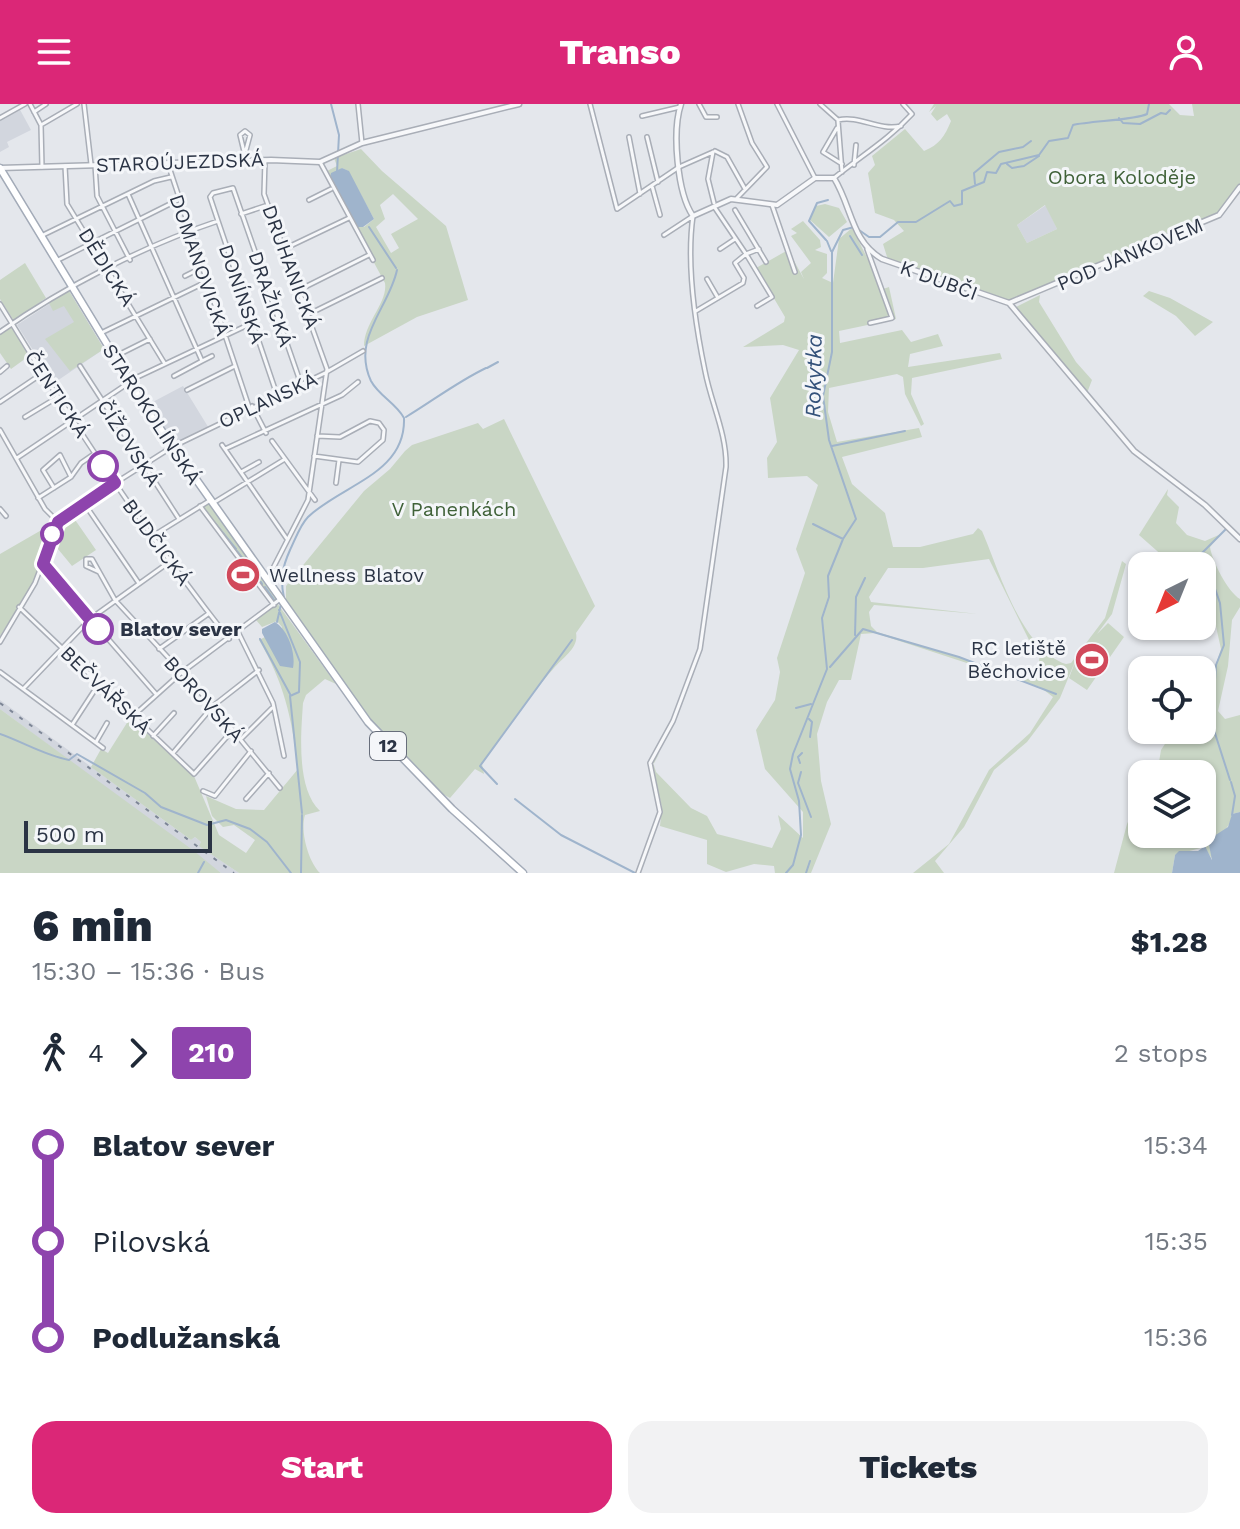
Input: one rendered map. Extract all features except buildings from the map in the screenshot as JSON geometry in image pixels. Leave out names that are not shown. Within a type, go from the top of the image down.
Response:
[{"type":"main road","name":"STAROKOLÍNSKÁ","points":[[0,168],[114,358],[126,384],[279,603],[392,750],[523,873]]},
{"type":"street","points":[[0,118],[27,104],[34,112],[41,125],[42,167]]},
{"type":"street","points":[[34,112],[46,104]]},
{"type":"street","points":[[41,125],[77,104]]},
{"type":"street","points":[[84,104],[96,194],[130,260]]},
{"type":"street","points":[[358,104],[362,143]]},
{"type":"street","name":"STAROÚJEZDSKÁ","points":[[0,168],[246,160],[320,162],[362,143],[519,104]]},
{"type":"street","points":[[590,104],[617,209],[679,167],[713,152],[725,155],[745,189]]},
{"type":"street","points":[[699,104],[706,117],[717,117]]},
{"type":"street","points":[[737,198],[767,167],[752,143],[738,104]]},
{"type":"street","points":[[777,104],[815,178]]},
{"type":"street","points":[[820,104],[838,120],[850,119],[886,130],[901,126]]},
{"type":"street","points":[[664,235],[714,205],[737,198],[781,204],[815,178],[834,178],[901,126],[912,114],[903,104]]},
{"type":"street","points":[[638,872],[656,831],[660,812],[650,763],[673,721],[700,649],[725,477],[724,446],[705,372],[696,311],[693,216],[679,167],[676,138],[680,106],[642,116]]},
{"type":"street","points":[[838,120],[842,172]]},
{"type":"street","points":[[837,127],[823,152],[842,164]]},
{"type":"street","points":[[629,137],[640,194]]},
{"type":"street","points":[[647,137],[658,182]]},
{"type":"street","points":[[854,165],[856,145]]},
{"type":"street","points":[[246,150],[246,160]]},
{"type":"street","points":[[713,152],[708,179],[714,205],[772,297],[757,306]]},
{"type":"street","name":"DRUHANICKÁ","points":[[265,160],[264,189],[268,205],[326,362],[309,493],[267,582]]},
{"type":"street","points":[[320,162],[373,260]]},
{"type":"street","name":"DOMANOVICKÁ","points":[[168,163],[223,334],[250,406],[265,431]]},
{"type":"street","name":"DĚDICKÁ","points":[[65,166],[67,204],[165,364]]},
{"type":"street","points":[[41,236],[159,179],[171,177]]},
{"type":"street","points":[[834,178],[855,230],[867,249],[892,318],[870,323]]},
{"type":"street","points":[[652,186],[660,215]]},
{"type":"street","name":"POD JANKOVEM","points":[[1009,303],[1219,215],[1240,187]]},
{"type":"street","name":"DONÍNSKÁ","points":[[241,214],[232,188],[213,193],[210,197],[277,395]]},
{"type":"street","points":[[309,200],[332,189]]},
{"type":"street","points":[[128,194],[202,361]]},
{"type":"street","points":[[56,261],[178,200]]},
{"type":"street","points":[[241,214],[268,205]]},
{"type":"street","points":[[772,205],[795,272]]},
{"type":"street","points":[[735,210],[766,262]]},
{"type":"street","name":"DRAŽICKÁ","points":[[241,214],[301,384]]},
{"type":"street","points":[[284,249],[349,218]]},
{"type":"street","points":[[0,332],[71,287],[188,231],[218,221]]},
{"type":"street","points":[[720,249],[735,239]]},
{"type":"street","points":[[696,311],[744,281],[735,263],[759,249]]},
{"type":"street","name":"K DUBČI","points":[[867,249],[882,259],[1009,303]]},
{"type":"street","points":[[300,289],[369,255]]},
{"type":"street","points":[[185,276],[201,268]]},
{"type":"street","points":[[309,314],[382,278]]},
{"type":"street","points":[[707,279],[718,298]]},
{"type":"street","points":[[99,334],[206,282]]},
{"type":"street","points":[[1009,303],[1115,432],[1169,481],[1205,505],[1240,539]]},
{"type":"street","name":"ČENTICKÁ","points":[[0,304],[115,483]]},
{"type":"street","points":[[17,458],[126,384],[223,334],[252,323]]},
{"type":"street","points":[[114,358],[150,339]]},
{"type":"street","name":"OPLANSKÁ","points":[[58,522],[172,447],[250,406],[325,373],[363,351]]},
{"type":"street","points":[[174,376],[212,356]]},
{"type":"street","points":[[0,372],[7,366]]},
{"type":"street","name":"ČÍŽOVSKÁ","points":[[80,366],[179,519]]},
{"type":"street","points":[[187,390],[235,366]]},
{"type":"street","points":[[0,402],[43,373]]},
{"type":"street","points":[[287,539],[223,447],[265,431],[358,382]]},
{"type":"street","points":[[25,417],[58,397]]},
{"type":"street","points":[[314,456],[362,460],[383,440],[383,426],[370,421],[340,437],[317,436]]},
{"type":"street","points":[[0,431],[38,498],[58,522],[43,564],[0,642]]},
{"type":"street","points":[[272,441],[315,500]]},
{"type":"street","points":[[38,498],[71,477],[81,463],[95,453]]},
{"type":"street","points":[[54,488],[43,470],[55,458],[60,455],[71,477]]},
{"type":"street","points":[[151,537],[285,459]]},
{"type":"street","points":[[336,483],[339,460]]},
{"type":"street","points":[[241,472],[259,462]]},
{"type":"street","name":"BUDČICKÁ","points":[[115,483],[169,562],[229,639]]},
{"type":"street","points":[[84,503],[138,582]]},
{"type":"street","name":"STAROKOLÍNSKÁ","points":[[200,506],[279,603]]},
{"type":"street","points":[[0,509],[6,516]]},
{"type":"street","points":[[24,688],[90,619],[169,562]]},
{"type":"street","points":[[43,564],[157,695]]},
{"type":"street","name":"BOROVSKÁ","points":[[99,572],[115,600],[213,706],[280,788]]},
{"type":"street","points":[[132,717],[181,673],[279,603]]},
{"type":"street","name":"BEČVÁŘSKÁ","points":[[19,607],[194,774],[233,730]]},
{"type":"street","points":[[159,649],[209,613]]},
{"type":"street","points":[[238,632],[259,670],[274,707],[284,756]]},
{"type":"street","points":[[173,753],[213,706],[259,670]]},
{"type":"street","points":[[0,672],[103,748]]},
{"type":"street","points":[[72,725],[99,684]]},
{"type":"street","points":[[241,739],[274,707]]},
{"type":"street","points":[[153,736],[174,713]]},
{"type":"street","points":[[96,742],[107,723]]},
{"type":"street","points":[[203,791],[215,796],[251,751]]},
{"type":"street","points":[[246,799],[269,773]]},
{"type":"shaded area","points":[[18,106],[31,130],[7,142],[9,147],[0,152],[0,117]]},
{"type":"shaded area","points":[[1046,205],[1057,229],[1027,243],[1017,225]]},
{"type":"shaded area","points":[[69,291],[104,349],[54,383],[17,325]]},
{"type":"shaded area","points":[[183,386],[210,430],[176,448],[149,404]]},
{"type":"shaded area","points":[[0,700],[191,840],[195,837],[201,842],[200,846],[239,873],[221,873],[0,709]]},
{"type":"green space","name":"Obora Koloděje","points":[[934,104],[1169,104],[1180,115],[1194,116],[1192,104],[1240,104],[1240,183],[1220,213],[1018,300],[1005,300],[888,260],[883,244],[904,231],[894,220],[875,213],[868,173],[875,165],[872,156],[905,129],[924,151],[938,143],[951,121],[947,114],[937,121],[931,114],[936,106],[929,112]],"holes":[[[1045,205],[1057,229],[1027,243],[1017,225]]]},
{"type":"green space","points":[[361,149],[446,226],[468,300],[417,317],[364,346],[368,329],[383,298],[385,283],[325,172],[337,166],[334,158]],"holes":[[[342,168],[348,171],[374,219],[364,227],[355,222],[330,178]],[[393,194],[418,219],[391,234],[399,248],[391,253],[376,227],[385,219],[380,205]]]},
{"type":"green space","points":[[825,204],[839,208],[847,222],[829,237],[810,220],[816,206]]},
{"type":"green space","points":[[803,221],[820,240],[821,247],[815,250],[827,254],[827,273],[822,278],[833,283],[839,239],[852,228],[883,289],[889,287],[896,319],[839,331],[840,343],[902,330],[911,342],[938,334],[943,346],[910,354],[908,367],[1000,353],[1002,359],[912,378],[911,394],[924,424],[921,426],[905,394],[903,377],[897,374],[829,388],[828,412],[837,442],[919,428],[922,437],[842,457],[852,484],[885,513],[893,547],[920,547],[973,534],[978,528],[1024,626],[1050,656],[1066,664],[1071,663],[1105,618],[1122,561],[1126,564],[1112,614],[1097,634],[1108,623],[1124,637],[1087,690],[1069,678],[1076,659],[1060,698],[1027,742],[994,770],[964,827],[935,861],[944,873],[913,873],[949,844],[989,770],[1030,733],[1053,697],[1040,687],[875,633],[861,634],[851,680],[839,680],[827,702],[817,734],[821,781],[831,824],[811,873],[775,873],[774,866],[754,864],[726,872],[707,864],[707,840],[660,826],[662,807],[652,767],[654,764],[656,772],[691,808],[707,816],[717,834],[772,848],[781,829],[778,815],[803,838],[803,812],[765,769],[756,730],[775,700],[780,672],[777,658],[805,573],[796,549],[818,485],[807,476],[768,478],[767,458],[777,442],[770,398],[799,350],[783,345],[743,347],[784,322],[785,317],[756,268],[788,250],[804,279],[801,272],[811,263],[791,236],[797,233],[791,229]],"holes":[[[989,559],[1029,640],[1040,652],[1038,671],[1031,680],[877,632],[871,626],[869,612],[874,605],[978,614],[871,602],[869,597],[888,568],[923,568]]]},
{"type":"green space","points":[[25,263],[46,298],[14,321],[0,299],[0,280]]},
{"type":"green space","points":[[69,291],[104,349],[70,371],[45,339],[74,322],[64,306],[53,311],[49,303]]},
{"type":"green space","points":[[1149,291],[1170,298],[1213,322],[1195,336],[1176,316],[1143,296]]},
{"type":"green space","points":[[1040,295],[1039,302],[1076,362],[1092,380],[1087,393],[1014,308]]},
{"type":"green space","points":[[11,326],[29,356],[11,369],[0,353],[0,334]]},
{"type":"green space","name":"V Panenkách","points":[[504,419],[595,606],[576,633],[573,648],[535,691],[482,764],[484,774],[475,769],[450,798],[410,766],[367,715],[294,615],[286,601],[286,586],[364,491],[412,445],[478,423],[483,429]]},
{"type":"green space","points":[[1168,489],[1167,495],[1179,507],[1176,523],[1187,535],[1205,541],[1221,534],[1210,547],[1211,552],[1158,552],[1139,535]]},
{"type":"green space","points":[[210,501],[279,600],[277,603],[336,684],[325,679],[306,695],[303,703],[301,745],[304,775],[312,801],[320,811],[305,815],[304,837],[320,873],[239,873],[199,846],[201,842],[195,837],[191,840],[91,767],[101,749],[108,753],[130,718],[194,776],[219,835],[246,853],[255,840],[234,825],[223,827],[212,816],[206,796],[236,809],[264,810],[298,769],[286,703],[259,640],[265,637],[274,650],[282,627],[277,621],[262,627],[256,620],[274,606],[200,506]]},
{"type":"green space","points":[[71,514],[96,550],[72,566],[53,543],[61,524]]},
{"type":"green space","points":[[45,528],[51,532],[32,586],[0,636],[0,554]]},
{"type":"green space","points":[[1216,566],[1240,599],[1240,607],[1232,620],[1228,666],[1218,711],[1225,719],[1240,715],[1240,812],[1232,814],[1227,827],[1216,836],[1216,760],[1159,760],[1165,744],[1216,744],[1216,664],[1221,649],[1216,626]]},
{"type":"green space","points":[[0,709],[194,851],[221,873],[0,873]]},
{"type":"green space","points":[[1127,824],[1128,848],[1200,848],[1175,855],[1172,873],[1114,873]]},
{"type":"water","points":[[342,168],[349,171],[374,219],[363,227],[358,227],[330,178],[331,173]]},
{"type":"water","points":[[275,622],[290,642],[293,668],[280,666],[262,633],[262,629]]},
{"type":"water","points":[[1240,812],[1240,873],[1172,873],[1175,855],[1179,851],[1206,848],[1212,860],[1210,848],[1216,848],[1216,835],[1228,827],[1232,814]]},
{"type":"waterway","points":[[331,104],[339,135],[337,172]]},
{"type":"waterway","name":"Rokytka","points":[[859,230],[869,237],[880,237],[898,222],[916,222],[950,201],[954,206],[962,204],[962,191],[984,182],[987,172],[996,173],[1001,164],[1039,155],[1049,141],[1068,138],[1073,125],[1141,116],[1147,114],[1149,104]]},
{"type":"waterway","points":[[1119,118],[1123,123],[1140,124],[1170,110]]},
{"type":"waterway","points":[[975,184],[974,173],[999,152],[1023,147],[1031,141]]},
{"type":"waterway","points":[[1007,164],[1012,168],[1024,166],[1039,156]]},
{"type":"waterway","points":[[826,240],[809,221],[817,203],[828,200]]},
{"type":"waterway","points":[[369,227],[396,268]]},
{"type":"waterway","name":"Rokytka","points":[[786,873],[793,865],[801,835],[799,801],[790,769],[793,754],[827,669],[822,618],[829,597],[828,576],[843,539],[856,519],[829,440],[823,396],[832,352],[832,252],[843,230],[854,227]]},
{"type":"waterway","points":[[850,236],[862,255]]},
{"type":"waterway","points":[[827,241],[831,251]]},
{"type":"waterway","points":[[284,598],[284,568],[305,520],[383,465],[402,437],[404,418],[378,391],[366,365],[368,337],[397,270]]},
{"type":"waterway","points":[[487,368],[498,362]]},
{"type":"waterway","points":[[406,417],[486,368]]},
{"type":"waterway","points":[[832,446],[905,431]]},
{"type":"waterway","points":[[214,522],[236,549]]},
{"type":"waterway","points":[[813,524],[843,539]]},
{"type":"waterway","points":[[1226,529],[1197,558],[1213,583],[1220,603],[1224,645],[1216,665],[1212,724],[1230,780]]},
{"type":"waterway","points":[[237,551],[244,560]]},
{"type":"waterway","points":[[246,562],[259,580]]},
{"type":"waterway","points":[[855,635],[856,597],[865,578]]},
{"type":"waterway","points":[[265,587],[275,601]]},
{"type":"waterway","points":[[277,622],[281,604]]},
{"type":"waterway","points":[[279,610],[300,662],[299,692],[290,696],[302,813]]},
{"type":"waterway","points":[[830,667],[863,629],[959,657],[1056,694]]},
{"type":"waterway","points":[[260,639],[290,694]]},
{"type":"waterway","points":[[497,784],[480,766],[572,640]]},
{"type":"waterway","points":[[796,708],[811,704]]},
{"type":"waterway","points":[[809,719],[812,722],[810,737]]},
{"type":"waterway","points":[[0,734],[60,758],[69,760],[77,754],[145,793],[161,807],[207,825],[226,820],[250,829],[267,842],[291,873]]},
{"type":"waterway","points":[[800,763],[798,757],[802,753]]},
{"type":"waterway","points":[[801,772],[798,783],[811,817]]},
{"type":"waterway","points":[[1231,782],[1235,796],[1232,815]]},
{"type":"waterway","points":[[515,799],[561,835],[635,873]]},
{"type":"waterway","points":[[301,873],[302,815]]},
{"type":"waterway","points":[[806,873],[810,861]]},
{"type":"waterway","points":[[198,873],[204,862]]},
{"type":"railway","points":[[0,703],[234,873]]},
{"type":"bus line","name":"210","points":[[98,629],[43,564],[58,522],[115,483],[103,466]]},
{"type":"place","name":"Wellness Blatov","points":[[243,575]]},
{"type":"place","name":"Blatov sever","points":[[98,629]]},
{"type":"place","name":"RC letiště Běchovice","points":[[1092,660]]}]
